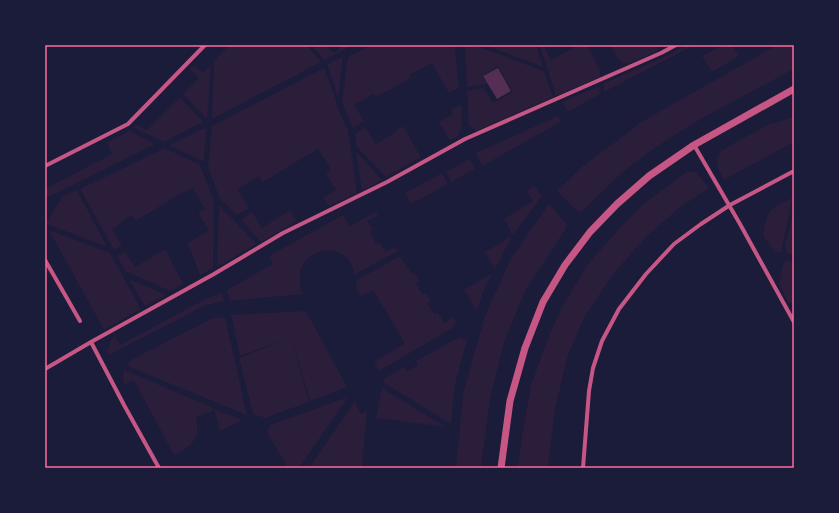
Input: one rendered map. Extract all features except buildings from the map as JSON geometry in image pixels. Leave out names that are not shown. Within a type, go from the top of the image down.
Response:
[{"type":"street","points":[[45,166],[128,124],[205,45]]},
{"type":"street","points":[[45,369],[214,274],[283,233],[387,182],[465,139],[661,53],[676,45]]},
{"type":"street","points":[[501,468],[510,401],[525,348],[543,302],[565,265],[590,232],[617,204],[649,176],[694,145],[794,89]]},
{"type":"street","points":[[694,145],[730,205],[794,322]]},
{"type":"street","points":[[583,468],[589,391],[593,368],[596,355],[602,341],[619,309],[646,274],[674,244],[730,205],[794,171]]},
{"type":"street","points":[[45,260],[80,321]]},
{"type":"street","points":[[91,342],[159,468]]},
{"type":"shaded area","points":[[229,45],[307,45],[321,62],[212,119],[214,61]]},
{"type":"shaded area","points":[[312,45],[324,45],[334,53],[342,45],[354,45],[324,60]]},
{"type":"shaded area","points":[[370,45],[453,45],[455,47],[459,88],[449,93],[432,63],[410,75],[411,78],[376,97],[374,94],[354,105],[364,121],[353,128],[342,103],[348,57]]},
{"type":"shaded area","points":[[465,45],[474,45],[544,71],[553,97],[476,131],[469,125],[467,91],[484,88],[493,103],[513,92],[498,66],[482,76],[487,84],[467,87]]},
{"type":"shaded area","points":[[484,45],[536,45],[543,67]]},
{"type":"shaded area","points":[[540,45],[543,45],[551,60],[573,48],[574,45],[587,45],[600,71],[600,75],[598,78],[556,96]]},
{"type":"shaded area","points":[[611,45],[658,45],[659,50],[630,63],[626,63],[620,61]]},
{"type":"shaded area","points":[[687,45],[694,45],[604,92],[604,83],[662,58]]},
{"type":"shaded area","points":[[723,45],[732,45],[739,56],[712,72],[702,56]]},
{"type":"shaded area","points":[[777,45],[794,45],[794,69],[714,112],[656,147],[623,172],[582,212],[577,211],[557,191],[583,166],[638,124]]},
{"type":"shaded area","points":[[343,57],[338,97],[327,64]]},
{"type":"shaded area","points":[[194,65],[203,73],[211,65],[207,119],[183,94],[199,78],[190,69]]},
{"type":"shaded area","points":[[324,68],[337,106],[348,130],[357,193],[329,206],[323,198],[336,190],[326,174],[331,169],[318,149],[263,182],[259,176],[238,189],[249,208],[237,215],[220,199],[208,167],[212,126]]},
{"type":"shaded area","points":[[599,86],[600,94],[568,112],[562,102]]},
{"type":"shaded area","points":[[180,97],[203,122],[164,142],[133,127],[137,125],[147,130]]},
{"type":"shaded area","points":[[461,105],[461,130],[456,138],[451,140],[448,138],[439,122],[453,114],[451,110]]},
{"type":"shaded area","points":[[558,116],[561,122],[482,166],[476,153]]},
{"type":"shaded area","points":[[794,116],[794,142],[724,180],[717,165],[717,158],[722,150],[769,124]]},
{"type":"shaded area","points":[[403,126],[421,157],[386,177],[356,146],[355,134],[365,127],[376,144]]},
{"type":"shaded area","points":[[205,128],[204,162],[169,145]]},
{"type":"shaded area","points":[[130,131],[155,144],[51,196],[45,196],[45,189],[112,154],[107,142]]},
{"type":"shaded area","points":[[165,148],[200,165],[214,201],[213,268],[200,275],[188,243],[209,230],[198,213],[205,209],[193,188],[180,194],[136,221],[132,215],[112,229],[122,246],[114,250],[80,189]]},
{"type":"shaded area","points":[[356,151],[382,180],[362,191]]},
{"type":"shaded area","points":[[470,159],[475,169],[451,182],[446,172]]},
{"type":"shaded area","points":[[688,171],[696,172],[709,188],[679,208],[647,236],[613,274],[585,316],[568,355],[555,409],[548,468],[518,468],[531,385],[550,333],[562,307],[588,264],[627,220],[645,203]]},
{"type":"shaded area","points":[[442,173],[448,184],[411,204],[405,193]]},
{"type":"shaded area","points":[[534,186],[542,196],[513,235],[504,219],[533,201],[527,191]]},
{"type":"shaded area","points":[[77,190],[107,247],[46,223],[63,196]]},
{"type":"shaded area","points":[[792,198],[781,253],[774,251],[763,236],[766,220],[773,208]]},
{"type":"shaded area","points":[[549,204],[566,223],[567,227],[525,291],[504,343],[490,398],[481,468],[456,468],[463,394],[485,316],[511,258]]},
{"type":"shaded area","points":[[219,205],[257,244],[217,267]]},
{"type":"shaded area","points":[[290,210],[297,221],[261,242],[241,220],[252,212],[262,228]]},
{"type":"shaded area","points":[[376,212],[378,215],[367,221],[373,230],[370,231],[376,244],[380,243],[385,252],[395,247],[398,251],[354,275],[350,262],[342,254],[329,251],[316,253],[305,261],[301,269],[300,280],[303,294],[229,301],[227,290],[273,264],[269,256],[343,215],[350,226]]},
{"type":"shaded area","points":[[794,212],[794,255],[787,253],[785,245]]},
{"type":"shaded area","points":[[49,230],[110,253],[141,309],[104,330]]},
{"type":"shaded area","points":[[512,236],[495,269],[485,252]]},
{"type":"shaded area","points":[[165,249],[183,284],[170,291],[125,271],[117,256],[125,252],[135,267]]},
{"type":"shaded area","points":[[400,256],[411,273],[414,272],[419,281],[416,283],[422,294],[426,293],[431,301],[427,303],[434,314],[438,313],[444,323],[454,317],[456,322],[454,327],[379,371],[374,362],[405,343],[373,290],[361,297],[356,288],[357,280]]},
{"type":"shaded area","points":[[787,260],[794,262],[794,301],[789,304],[779,284],[784,262]]},
{"type":"shaded area","points":[[493,273],[484,289],[477,311],[464,290]]},
{"type":"shaded area","points":[[129,279],[166,295],[145,306]]},
{"type":"shaded area","points":[[222,292],[224,301],[206,305],[109,355],[107,351],[114,336],[120,345],[194,305]]},
{"type":"shaded area","points":[[306,311],[347,387],[310,401],[291,337],[309,402],[265,418],[253,414],[239,358],[288,339],[240,356],[231,315]]},
{"type":"shaded area","points":[[225,317],[247,415],[127,366],[131,360],[211,319]]},
{"type":"shaded area","points":[[459,337],[467,340],[455,384],[451,424],[384,383],[383,379],[404,367],[407,371],[418,365],[416,361]]},
{"type":"shaded area","points":[[124,370],[211,407],[213,411],[196,417],[197,431],[191,444],[174,455],[134,380],[124,385]]},
{"type":"shaded area","points":[[382,388],[446,427],[376,418]]},
{"type":"shaded area","points":[[348,397],[299,468],[288,468],[267,432],[270,425]]},
{"type":"shaded area","points":[[355,401],[361,414],[367,411],[362,468],[309,468]]},
{"type":"shaded area","points":[[214,409],[243,420],[220,431]]}]
